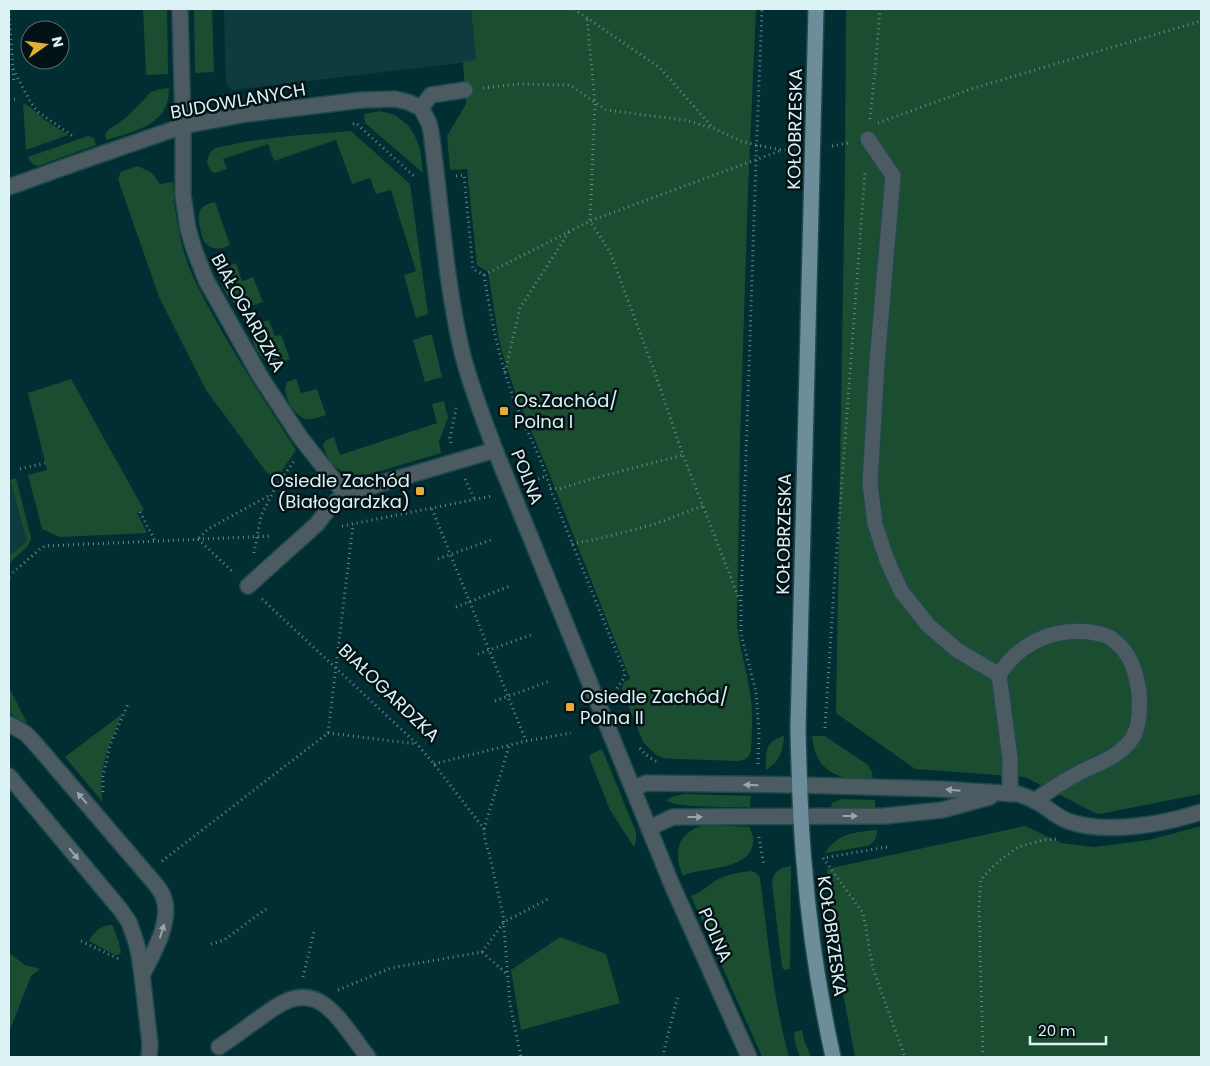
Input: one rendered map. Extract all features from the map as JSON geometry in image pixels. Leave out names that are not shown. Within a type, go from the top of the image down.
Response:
[{"type":"main road","name":"KOŁOBRZESKA","points":[[816,9],[798,729],[803,860],[816,968],[833,1057]]},
{"type":"street","name":"BIAŁOGARDZKA","points":[[180,9],[183,195],[188,229],[199,265],[260,376],[303,441],[345,494]]},
{"type":"street","points":[[421,108],[431,95],[465,90]]},
{"type":"street","name":"BUDOWLANYCH","points":[[9,188],[183,126],[247,114],[362,100],[395,99],[421,108]]},
{"type":"street","name":"POLNA","points":[[421,108],[432,132],[450,288],[461,349],[469,379],[672,886],[749,1057]]},
{"type":"street","points":[[868,139],[893,176],[877,363],[870,483],[875,524],[887,560],[901,591],[928,625],[957,650],[1000,676]]},
{"type":"street","points":[[248,586],[317,524],[329,508],[345,494],[496,450]]},
{"type":"street","points":[[1006,794],[1010,758],[1000,676],[1004,669],[1016,654],[1024,648],[1053,634],[1083,632],[1109,637],[1124,650],[1133,665],[1139,698],[1139,718],[1134,736],[1113,757],[1062,782],[1035,800]]},
{"type":"street","points":[[9,724],[33,741],[157,886],[164,897],[166,910],[164,924],[156,948],[142,975]]},
{"type":"street","points":[[9,776],[129,922],[136,942],[142,975],[150,1057]]},
{"type":"street","points":[[633,789],[646,784],[799,785],[940,789],[1018,794],[1035,800],[1053,814],[1069,822],[1088,826],[1118,828],[1173,820],[1201,812]]},
{"type":"street","points":[[649,828],[673,817],[884,816],[942,810],[1006,794]]},
{"type":"street","points":[[220,1048],[279,1004],[305,997],[320,1002],[334,1014],[368,1057]]},
{"type":"path","points":[[574,9],[660,68],[713,128]]},
{"type":"path","points":[[758,768],[759,732],[756,692],[741,634],[762,9]]},
{"type":"path","points":[[825,728],[835,568],[868,139],[876,72],[880,9]]},
{"type":"path","points":[[9,14],[14,83]]},
{"type":"path","points":[[587,18],[595,102],[590,220],[610,252],[683,455],[742,603]]},
{"type":"path","points":[[465,90],[519,84],[570,85],[606,110],[685,120],[713,128],[741,141],[782,150],[813,149],[868,139],[879,122],[962,93],[1201,21]]},
{"type":"path","points":[[13,69],[31,104],[38,112],[74,137]]},
{"type":"path","points":[[9,100],[15,99]]},
{"type":"path","points":[[347,124],[356,124],[418,180]]},
{"type":"path","points":[[484,275],[590,220],[782,150]]},
{"type":"path","points":[[451,176],[464,175],[473,269],[484,275]]},
{"type":"path","points":[[505,372],[520,308],[569,231]]},
{"type":"path","points":[[484,275],[494,334],[513,396],[624,673],[624,678],[618,685],[616,692]]},
{"type":"path","points":[[453,450],[450,438],[456,409],[455,404]]},
{"type":"path","points":[[248,586],[260,516],[303,441]]},
{"type":"path","points":[[550,488],[559,489],[683,455]]},
{"type":"path","points":[[20,470],[45,463]]},
{"type":"path","points":[[317,524],[323,526],[353,525],[498,494]]},
{"type":"path","points":[[198,539],[208,529],[271,495]]},
{"type":"path","points":[[572,544],[652,525],[703,506]]},
{"type":"path","points":[[432,508],[526,741]]},
{"type":"path","points":[[140,512],[155,541]]},
{"type":"path","points":[[328,733],[353,525]]},
{"type":"path","points":[[9,576],[45,546],[276,535]]},
{"type":"path","name":"BIAŁOGARDZKA","points":[[198,539],[416,744],[434,764],[484,829]]},
{"type":"path","points":[[438,559],[492,540]]},
{"type":"path","points":[[456,607],[510,586]]},
{"type":"path","points":[[478,654],[531,635]]},
{"type":"path","points":[[495,702],[550,681]]},
{"type":"path","points":[[103,800],[103,776],[110,745],[128,704]]},
{"type":"path","points":[[161,861],[328,733],[416,744]]},
{"type":"path","points":[[434,764],[526,741],[571,733]]},
{"type":"path","points":[[636,742],[649,757],[664,764]]},
{"type":"path","points":[[509,745],[484,829],[485,841],[504,922],[510,1004],[521,1057]]},
{"type":"path","points":[[759,837],[764,866]]},
{"type":"path","points":[[983,1057],[979,907],[981,879],[1018,846],[1063,838]]},
{"type":"path","points":[[887,847],[823,858],[863,913],[873,969],[905,1057]]},
{"type":"path","points":[[315,1000],[391,968],[482,952],[504,922],[548,899]]},
{"type":"path","points":[[212,944],[224,940],[266,909]]},
{"type":"path","points":[[297,998],[314,932]]},
{"type":"path","points":[[81,941],[125,962]]},
{"type":"path","points":[[482,952],[508,975]]},
{"type":"path","points":[[663,1057],[678,996]]},
{"type":"shaded area","points":[[224,9],[471,9],[476,61],[232,90],[226,84]]},
{"type":"shaded area","points":[[9,476],[27,541],[9,556]]},
{"type":"green space","points":[[143,9],[167,9],[168,74],[146,75]]},
{"type":"green space","points":[[212,9],[214,72],[195,73],[194,10]]},
{"type":"green space","points":[[471,9],[756,9],[740,442],[737,624],[752,707],[751,751],[748,757],[743,760],[676,759],[656,755],[643,742],[623,693],[622,687],[624,682],[630,679],[547,468],[516,395],[503,355],[488,272],[477,265],[467,169],[450,170],[447,136],[466,104],[463,62],[476,60]]},
{"type":"green space","points":[[846,9],[1201,9],[1201,794],[1100,814],[1095,813],[1025,777],[915,769],[836,713]]},
{"type":"green space","points":[[169,88],[168,100],[164,110],[157,118],[139,129],[107,140],[105,135],[108,130],[127,117],[151,92]]},
{"type":"green space","points":[[23,103],[45,120],[68,135],[26,150]]},
{"type":"green space","points":[[380,111],[395,115],[408,125],[420,149],[423,173],[365,123],[364,114]]},
{"type":"green space","points":[[351,131],[410,184],[428,314],[416,318],[404,275],[416,271],[391,190],[376,194],[370,178],[352,184],[336,140],[274,161],[268,144],[223,159],[227,169],[215,173],[211,171],[207,163],[209,154],[215,148],[289,136]]},
{"type":"green space","points":[[88,136],[94,138],[96,145],[38,166],[32,163],[28,157]]},
{"type":"green space","points":[[138,166],[152,173],[160,184],[173,182],[176,217],[181,240],[187,262],[195,280],[232,348],[296,450],[275,481],[264,469],[206,390],[159,297],[118,179],[121,172]]},
{"type":"green space","points":[[215,202],[230,245],[218,249],[210,247],[204,241],[199,220],[201,209],[207,204]]},
{"type":"green space","points":[[236,263],[242,281],[253,277],[263,302],[244,307],[233,302],[228,297],[222,284],[222,272],[226,267]]},
{"type":"green space","points":[[269,320],[275,336],[281,335],[290,359],[276,364],[263,359],[253,341],[252,334],[254,329],[259,323]]},
{"type":"green space","points":[[432,335],[442,377],[425,382],[413,340]]},
{"type":"green space","points":[[71,379],[144,510],[137,513],[147,533],[60,537],[42,529],[28,475],[47,470],[28,393]]},
{"type":"green space","points":[[296,379],[301,393],[317,389],[326,415],[306,419],[293,409],[287,398],[286,387],[287,382]]},
{"type":"green space","points":[[444,401],[448,417],[439,442],[441,453],[370,474],[354,475],[334,466],[326,453],[323,445],[326,440],[334,437],[340,455],[437,423],[432,404]]},
{"type":"green space","points":[[16,478],[31,538],[28,546],[9,563],[9,556],[27,541],[10,480]]},
{"type":"green space","points":[[9,687],[27,723],[25,725],[9,712]]},
{"type":"green space","points":[[122,714],[103,765],[102,801],[65,757]]},
{"type":"green space","points":[[784,736],[780,756],[766,770],[766,753],[770,745],[777,738]]},
{"type":"green space","points":[[812,736],[825,736],[868,765],[872,772],[873,781],[850,779],[824,767],[814,749]]},
{"type":"green space","points":[[602,749],[636,832],[634,847],[610,810],[589,757],[591,754]]},
{"type":"green space","points":[[685,794],[751,796],[750,807],[693,806],[667,801],[672,797]]},
{"type":"green space","points":[[841,799],[875,800],[875,809],[832,808],[832,803]]},
{"type":"green space","points":[[709,825],[750,827],[753,837],[751,850],[746,857],[730,865],[683,876],[678,859],[680,843],[692,830]]},
{"type":"green space","points":[[1025,826],[1061,843],[1094,847],[1149,840],[1201,826],[1201,1057],[855,1057],[833,932],[827,869]]},
{"type":"green space","points":[[877,830],[875,840],[867,846],[825,853],[841,837]]},
{"type":"green space","points":[[791,866],[790,969],[784,970],[782,967],[772,883],[778,871]]},
{"type":"green space","points":[[751,871],[760,878],[775,991],[789,1057],[762,1057],[691,896],[723,877]]},
{"type":"green space","points":[[111,925],[119,943],[121,953],[118,955],[89,941],[98,930],[104,926]]},
{"type":"green space","points":[[560,937],[606,954],[620,1003],[521,1030],[511,970]]},
{"type":"green space","points":[[9,953],[25,965],[40,969],[31,976],[9,1032]]},
{"type":"green space","points":[[802,1030],[811,1057],[800,1057],[796,1045],[795,1032]]},
{"type":"place","name":"Os.Zachód/ Polna I","points":[[504,411]]},
{"type":"place","name":"Osiedle Zachód (Białogardzka)","points":[[420,491]]},
{"type":"place","name":"Osiedle Zachód/ Polna II","points":[[570,707]]}]
